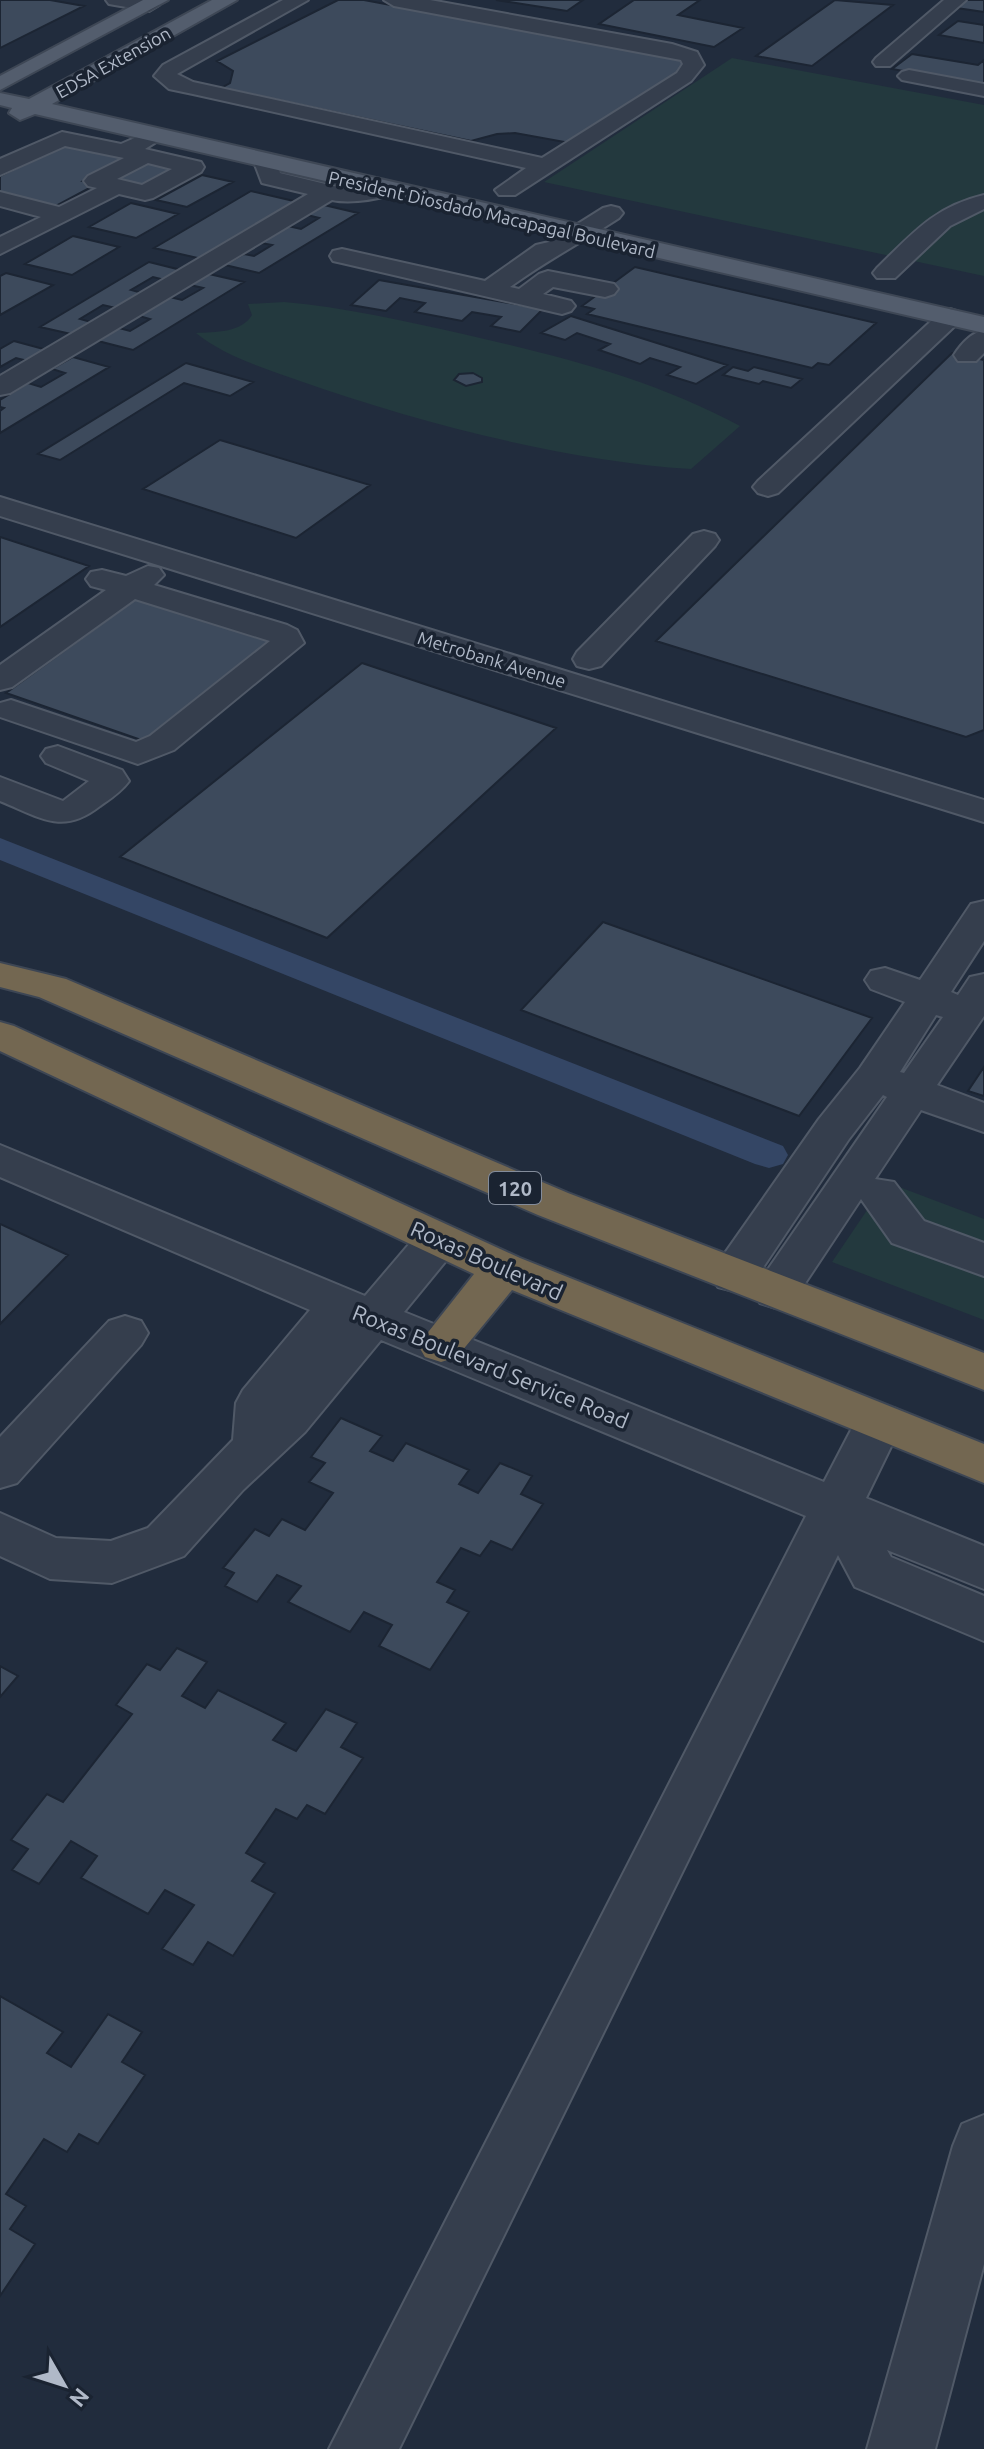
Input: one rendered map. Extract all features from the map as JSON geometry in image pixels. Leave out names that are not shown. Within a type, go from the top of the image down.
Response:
[{"type":"highway","name":"120","points":[[0,954],[52,988]]},
{"type":"highway","name":"120","points":[[0,975],[52,988],[553,1204],[984,1372]]},
{"type":"highway","name":"Roxas Boulevard","points":[[0,1035],[504,1269],[984,1464]]},
{"type":"highway","points":[[441,1345],[504,1269]]},
{"type":"main road","name":"EDSA Extension","points":[[0,124],[227,0]]},
{"type":"main road","name":"EDSA Extension","points":[[4,79],[154,2]]},
{"type":"main road","points":[[4,79],[94,96]]},
{"type":"main road","name":"President Diosdado Macapagal Boulevard","points":[[0,99],[150,146],[265,162],[984,325]]},
{"type":"main road","name":"President Diosdado Macapagal Boulevard","points":[[268,138],[323,150]]},
{"type":"main road","name":"President Diosdado Macapagal Boulevard","points":[[478,184],[545,199]]},
{"type":"main road","name":"President Diosdado Macapagal Boulevard","points":[[584,207],[641,220]]},
{"type":"main road","points":[[860,268],[914,279]]},
{"type":"street","points":[[116,0],[154,2]]},
{"type":"street","points":[[298,0],[183,62],[165,76],[177,84],[193,88],[544,165]]},
{"type":"street","points":[[394,0],[474,10],[553,14],[570,14],[581,9]]},
{"type":"street","points":[[883,62],[956,0]]},
{"type":"street","points":[[474,10],[672,50],[690,56],[694,65],[684,77],[507,190]]},
{"type":"street","points":[[169,32],[221,41]]},
{"type":"street","points":[[909,76],[984,90]]},
{"type":"street","points":[[0,168],[56,140],[75,140],[124,151],[150,146],[193,167],[145,193],[96,181],[150,146]]},
{"type":"street","points":[[265,162],[270,178],[328,192],[342,195],[388,189]]},
{"type":"street","points":[[0,247],[109,191]]},
{"type":"street","points":[[0,387],[328,192]]},
{"type":"street","points":[[886,273],[935,222],[959,208],[984,202]]},
{"type":"street","points":[[6,206],[62,215]]},
{"type":"street","points":[[506,292],[557,252],[556,248],[611,213]]},
{"type":"street","points":[[342,256],[562,306]]},
{"type":"street","points":[[506,292],[548,279],[605,289]]},
{"type":"street","points":[[768,487],[950,317]]},
{"type":"street","name":"Metrobank Avenue","points":[[0,477],[148,561],[589,659],[984,781]]},
{"type":"street","name":"Metrobank Avenue","points":[[0,506],[148,561],[678,729],[984,811]]},
{"type":"street","points":[[589,659],[704,540]]},
{"type":"street","points":[[0,650],[148,561]]},
{"type":"street","points":[[4,708],[138,754],[162,743],[288,643],[286,637],[148,561]]},
{"type":"street","points":[[4,708],[148,561]]},
{"type":"street","points":[[0,788],[62,813],[70,812],[111,781],[110,777],[4,708]]},
{"type":"street","points":[[776,1291],[876,1144],[926,997],[984,912]]},
{"type":"street","points":[[885,980],[926,997],[975,999]]},
{"type":"street","points":[[734,1275],[834,1129],[894,1084],[975,999]]},
{"type":"street","points":[[894,1084],[984,1118]]},
{"type":"street","points":[[834,1129],[876,1144]]},
{"type":"street","name":"Roxas Boulevard Service Road","points":[[0,1160],[357,1311],[984,1568]]},
{"type":"street","points":[[879,1193],[908,1232],[984,1260]]},
{"type":"street","points":[[0,1533],[50,1558],[112,1562],[166,1542],[226,1476],[288,1419],[357,1311],[438,1240]]},
{"type":"street","points":[[0,1469],[125,1333]]},
{"type":"street","points":[[363,2449],[879,1422]]},
{"type":"street","points":[[837,1509],[873,1572],[984,1619]]},
{"type":"street","points":[[901,2449],[984,2146]]},
{"type":"green space","points":[[732,58],[984,105],[984,276],[544,182]]},
{"type":"green space","points":[[284,302],[396,319],[570,360],[674,395],[740,426],[691,469],[594,458],[493,438],[346,397],[246,361],[196,333],[227,330],[241,325],[252,315],[248,304]]},
{"type":"green space","points":[[886,1182],[984,1219],[984,1320],[832,1262]]},
{"type":"building","points":[[0,0],[50,0],[84,6],[0,48]]},
{"type":"building","points":[[338,0],[364,0],[502,26],[671,51],[690,66],[570,143],[515,133],[471,141],[221,88],[230,83],[233,71],[217,61]]},
{"type":"building","points":[[496,0],[583,0],[567,11]]},
{"type":"building","points":[[634,0],[700,0],[678,15],[743,28],[714,47],[599,24]]},
{"type":"building","points":[[835,0],[893,5],[812,66],[756,56]]},
{"type":"building","points":[[959,0],[984,0],[984,12],[950,7]]},
{"type":"building","points":[[958,21],[984,25],[984,43],[939,35]]},
{"type":"building","points":[[912,54],[978,65],[984,60],[984,85],[892,69]]},
{"type":"building","points":[[68,143],[130,157],[83,181],[97,184],[54,207],[0,193],[0,176]]},
{"type":"building","points":[[145,159],[183,168],[145,188],[107,179]]},
{"type":"building","points":[[202,175],[233,182],[187,207],[156,200]]},
{"type":"building","points":[[251,191],[298,202],[202,259],[154,248]]},
{"type":"building","points":[[131,203],[178,214],[136,238],[89,227]]},
{"type":"building","points":[[324,205],[358,213],[259,273],[225,265],[244,254],[254,256],[272,245],[261,243],[288,226],[301,229],[319,218],[307,215]]},
{"type":"building","points":[[73,236],[119,247],[72,275],[25,264]]},
{"type":"building","points":[[149,262],[185,271],[169,281],[153,277],[131,290],[146,294],[120,309],[103,305],[80,319],[91,322],[71,334],[40,327]]},
{"type":"building","points":[[635,267],[876,323],[829,365],[818,363],[812,368],[587,314],[594,309],[582,306]]},
{"type":"building","points":[[6,273],[53,285],[0,315],[0,276]]},
{"type":"building","points":[[209,274],[244,282],[133,350],[98,341],[119,328],[130,331],[150,319],[139,316],[170,297],[182,300],[203,288],[190,285]]},
{"type":"building","points":[[379,280],[543,309],[520,332],[491,326],[501,317],[472,312],[462,321],[415,312],[425,303],[400,298],[386,311],[351,305]]},
{"type":"building","points":[[571,316],[727,365],[696,384],[667,375],[680,367],[650,358],[640,364],[599,350],[610,344],[577,333],[565,340],[541,333]]},
{"type":"building","points":[[14,341],[51,351],[32,362],[16,358],[0,367],[0,349]]},
{"type":"building","points":[[952,353],[984,360],[984,730],[966,737],[656,641]]},
{"type":"building","points":[[73,357],[109,367],[0,433],[0,411],[4,408],[0,407],[0,400],[28,383],[41,387],[65,373],[52,369]]},
{"type":"building","points":[[186,363],[253,382],[230,396],[184,383],[60,460],[38,454]]},
{"type":"building","points":[[733,367],[748,371],[754,367],[802,379],[791,388],[723,375]]},
{"type":"building","points":[[473,373],[482,378],[482,382],[466,386],[454,380],[459,374]]},
{"type":"building","points":[[220,440],[370,485],[296,538],[143,489]]},
{"type":"building","points":[[0,537],[89,566],[0,627]]},
{"type":"building","points":[[137,598],[271,641],[144,741],[6,693]]},
{"type":"building","points":[[362,663],[556,728],[327,938],[120,857]]},
{"type":"building","points":[[603,922],[872,1018],[799,1116],[521,1010]]},
{"type":"building","points":[[984,1067],[984,1096],[968,1091]]},
{"type":"building","points":[[0,1224],[68,1255],[0,1324]]},
{"type":"building","points":[[341,1418],[382,1436],[370,1451],[393,1461],[406,1443],[469,1470],[459,1484],[478,1493],[500,1463],[532,1476],[521,1494],[543,1504],[512,1550],[491,1541],[480,1556],[461,1548],[437,1582],[455,1590],[447,1602],[469,1612],[430,1670],[379,1646],[392,1625],[364,1612],[350,1632],[288,1602],[301,1586],[277,1575],[257,1602],[225,1586],[234,1573],[223,1568],[255,1529],[269,1536],[282,1519],[305,1530],[333,1493],[309,1482],[325,1463],[311,1457]]},
{"type":"building","points":[[177,1648],[207,1662],[182,1696],[205,1708],[218,1690],[286,1723],[273,1740],[296,1751],[326,1709],[357,1723],[341,1747],[363,1758],[325,1814],[307,1805],[297,1819],[276,1809],[246,1853],[265,1863],[252,1881],[275,1893],[233,1956],[208,1942],[193,1965],[162,1949],[194,1905],[165,1890],[148,1914],[81,1878],[97,1856],[71,1841],[39,1884],[12,1870],[28,1849],[11,1840],[47,1794],[63,1802],[132,1714],[116,1705],[147,1664],[160,1670]]},
{"type":"building","points":[[0,1666],[18,1676],[0,1697]]},
{"type":"building","points":[[0,1996],[63,2032],[47,2053],[71,2067],[108,2014],[142,2032],[122,2062],[145,2075],[98,2144],[79,2134],[67,2152],[44,2139],[6,2194],[26,2206],[10,2229],[35,2244],[0,2296]]},
{"type":"waterway","points":[[0,848],[769,1155]]}]
